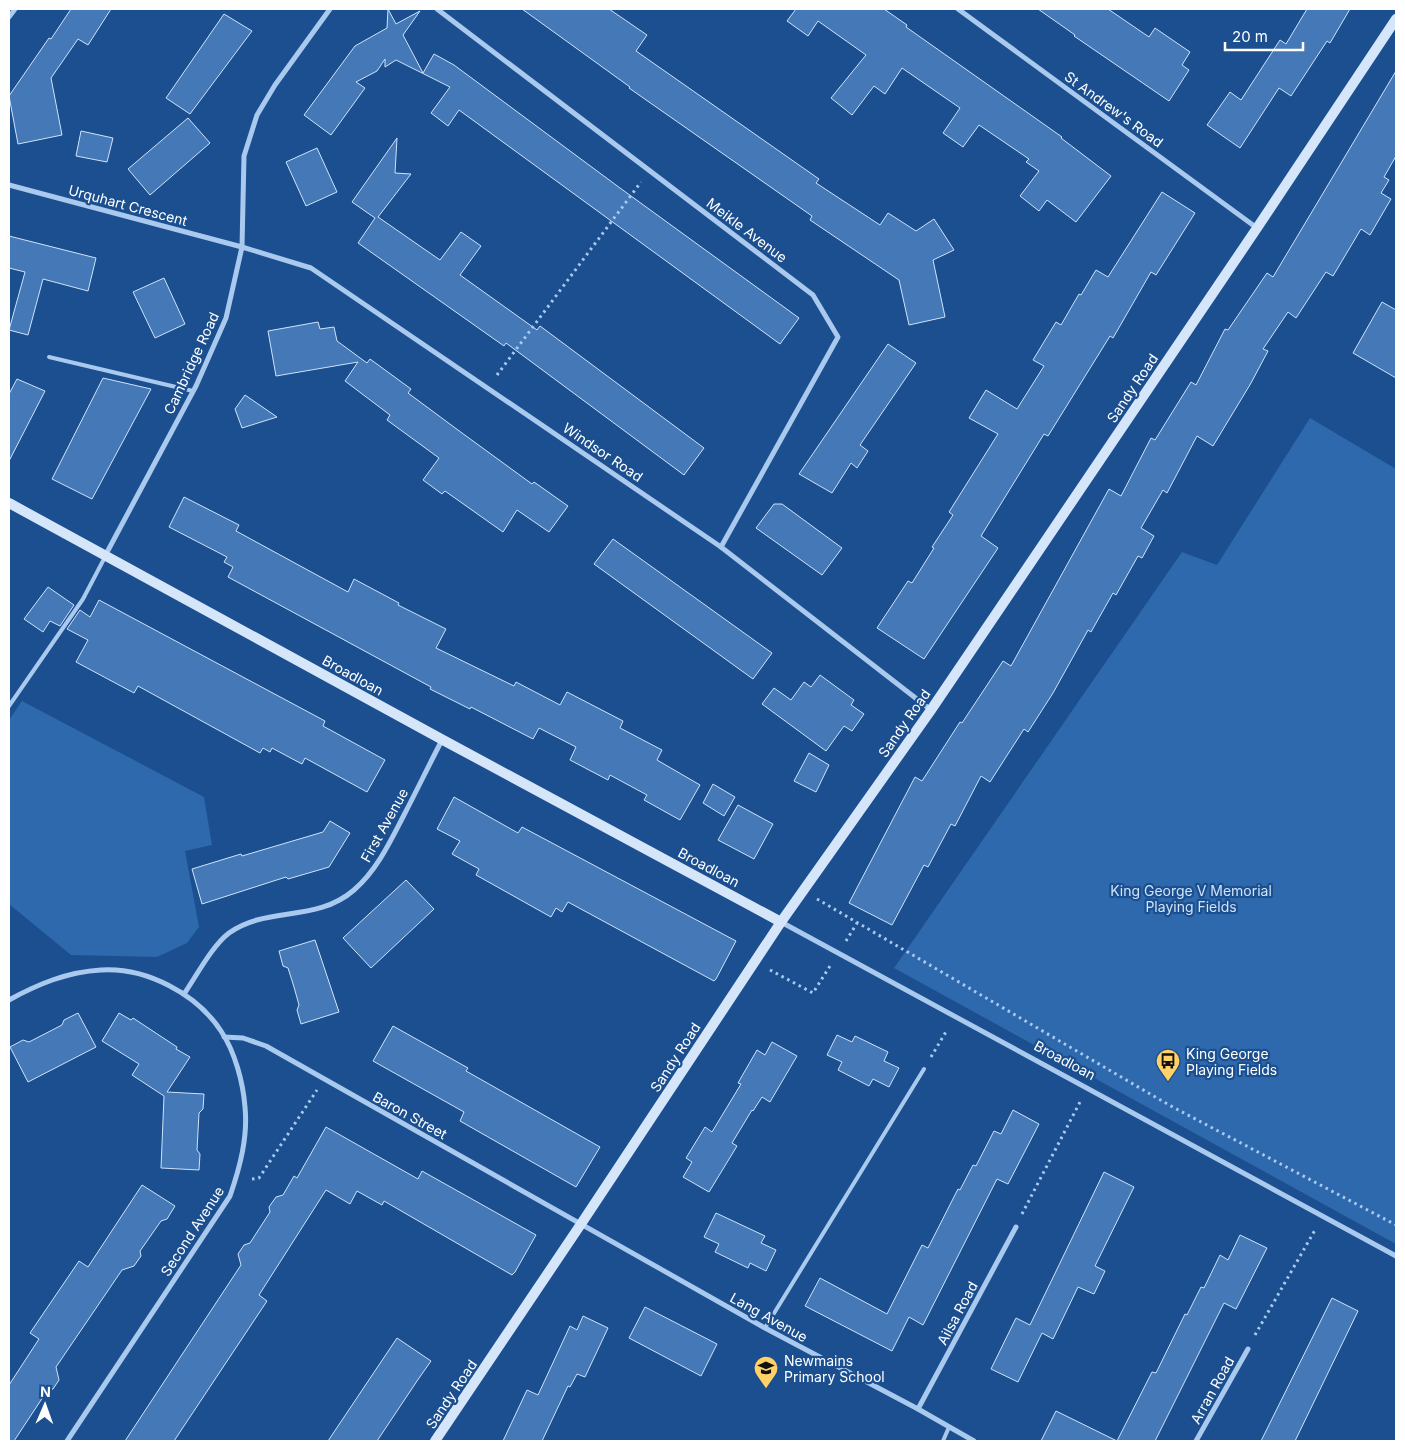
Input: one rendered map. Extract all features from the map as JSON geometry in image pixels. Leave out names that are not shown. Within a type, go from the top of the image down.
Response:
[{"type":"main road","name":"Sandy Road","points":[[435,1441],[780,922],[931,710],[1396,20]]},
{"type":"main road","name":"Broadloan","points":[[9,503],[780,922]]},
{"type":"street","points":[[9,18],[15,9]]},
{"type":"street","name":"Cambridge Road","points":[[105,556],[193,391],[226,318],[242,247],[244,156],[257,115],[275,84],[330,9]]},
{"type":"street","name":"Meikle Avenue","points":[[437,9],[813,295],[838,337],[721,547]]},
{"type":"street","name":"St Andrew's Road","points":[[958,9],[1257,228]]},
{"type":"street","name":"Urquhart Crescent","points":[[9,185],[242,247]]},
{"type":"street","name":"Windsor Road","points":[[242,247],[311,268],[721,547],[931,710]]},
{"type":"street","name":"First Avenue","points":[[184,994],[213,950],[227,934],[240,925],[260,918],[310,912],[334,902],[353,891],[381,859],[443,740]]},
{"type":"street","name":"Broadloan","points":[[780,922],[1396,1256]]},
{"type":"street","name":"Second Avenue","points":[[9,1000],[50,980],[74,973],[103,970],[133,973],[161,981],[184,994],[221,1031],[232,1054],[241,1082],[245,1107],[244,1138],[235,1183],[230,1196],[68,1441]]},
{"type":"street","name":"Baron Street","points":[[224,1038],[243,1038],[266,1046],[581,1224]]},
{"type":"street","name":"Lang Avenue","points":[[581,1224],[765,1328],[918,1409],[974,1441]]},
{"type":"street","name":"Ailsa Road","points":[[918,1409],[1016,1227]]},
{"type":"street","name":"Arran Road","points":[[1196,1441],[1248,1349]]},
{"type":"lane","points":[[50,357],[193,391]]},
{"type":"lane","points":[[9,706],[83,599],[105,556]]},
{"type":"lane","points":[[765,1328],[924,1069]]},
{"type":"lane","points":[[944,1441],[949,1427]]},
{"type":"path","points":[[488,388],[649,170]]},
{"type":"path","points":[[802,891],[1169,1105],[1396,1225]]},
{"type":"path","points":[[754,962],[813,993],[857,923]]},
{"type":"path","points":[[924,1069],[954,1016]]},
{"type":"path","points":[[235,1183],[259,1178],[324,1079]]},
{"type":"path","points":[[1016,1227],[1087,1088]]},
{"type":"path","points":[[1248,1349],[1322,1216]]},
{"type":"green space","name":"King George V Memorial Playing Fields","points":[[1310,418],[1396,469],[1396,1244],[894,968],[1182,552],[1217,565]]},
{"type":"green space","points":[[22,701],[204,797],[212,845],[185,851],[199,927],[187,943],[157,957],[71,955],[9,904],[9,720]]},
{"type":"building","points":[[71,9],[111,9],[88,45],[78,39],[51,78],[62,135],[18,144],[9,96]]},
{"type":"building","points":[[388,9],[396,24],[420,11],[403,35],[423,73],[434,54],[454,65],[799,318],[780,344],[459,110],[448,126],[431,113],[450,87],[396,60],[385,67],[385,59],[377,71],[356,82],[365,88],[331,135],[304,115],[355,46],[387,28]]},
{"type":"building","points":[[522,9],[609,9],[647,35],[636,51],[819,179],[816,183],[880,225],[888,213],[916,231],[934,219],[954,250],[933,260],[945,317],[909,325],[899,280],[810,220],[812,216],[629,88]]},
{"type":"building","points":[[796,9],[884,9],[907,25],[906,27],[1062,137],[1111,176],[1076,222],[1047,200],[1039,211],[1020,196],[1039,171],[1026,162],[1029,159],[979,125],[963,147],[943,133],[960,108],[902,68],[885,94],[874,86],[852,115],[831,98],[866,55],[818,21],[808,36],[787,21]]},
{"type":"building","points":[[1038,9],[1108,9],[1149,37],[1155,28],[1190,52],[1182,65],[1189,70],[1169,101]]},
{"type":"building","points":[[1307,9],[1350,9],[1330,43],[1327,41],[1291,96],[1279,88],[1240,148],[1207,125],[1230,92],[1241,100],[1280,40],[1286,44]]},
{"type":"building","points":[[224,14],[252,31],[190,114],[166,98]]},
{"type":"building","points":[[1396,71],[1396,156],[1384,177],[1389,180],[1381,193],[1391,199],[1370,235],[1361,229],[1333,276],[1326,272],[1296,318],[1288,312],[1263,349],[1268,351],[1213,446],[1197,436],[1167,493],[1163,490],[1141,528],[1154,536],[1142,558],[1138,556],[1116,595],[1113,593],[1091,632],[1088,630],[1053,693],[1028,732],[1024,729],[990,782],[981,776],[955,826],[951,824],[928,867],[924,865],[892,925],[849,903],[915,777],[922,781],[960,722],[962,723],[1003,661],[1011,666],[1109,489],[1121,496],[1151,438],[1155,440],[1191,382],[1196,385],[1225,329],[1228,330],[1267,273],[1273,277]]},
{"type":"building","points":[[188,118],[210,143],[150,195],[128,169]]},
{"type":"building","points":[[81,131],[113,138],[107,162],[76,156]]},
{"type":"building","points":[[397,138],[395,173],[411,174],[378,217],[440,260],[461,232],[481,246],[460,275],[537,330],[540,326],[704,448],[684,475],[506,343],[504,346],[358,243],[375,218],[352,202]]},
{"type":"building","points":[[317,148],[337,192],[306,206],[286,162]]},
{"type":"building","points":[[1162,192],[1195,213],[1156,275],[1151,272],[1113,338],[1110,336],[1048,436],[1044,434],[981,536],[998,548],[924,659],[877,628],[908,581],[912,583],[934,548],[932,547],[953,515],[949,512],[998,434],[969,418],[986,390],[1017,409],[1044,366],[1033,360],[1056,322],[1061,325],[1096,270],[1108,277]]},
{"type":"building","points":[[9,236],[96,258],[88,291],[43,279],[28,335],[9,330],[25,272],[9,268]]},
{"type":"building","points":[[164,278],[185,324],[155,338],[133,292]]},
{"type":"building","points":[[1382,302],[1396,310],[1396,378],[1353,353]]},
{"type":"building","points":[[318,322],[320,329],[334,327],[337,341],[367,363],[370,359],[411,389],[408,393],[532,484],[534,482],[568,506],[549,532],[517,510],[503,532],[445,491],[442,494],[423,480],[439,458],[387,420],[390,415],[345,381],[358,362],[276,376],[268,331]]},
{"type":"building","points":[[888,344],[916,363],[860,445],[868,451],[857,468],[851,463],[832,493],[799,474]]},
{"type":"building","points":[[103,378],[151,389],[92,499],[52,479]]},
{"type":"building","points":[[17,379],[45,391],[9,461],[9,394]]},
{"type":"building","points":[[245,395],[277,417],[242,428],[235,409]]},
{"type":"building","points":[[184,497],[239,525],[236,531],[348,592],[354,579],[399,603],[398,605],[446,629],[436,648],[514,686],[516,682],[560,705],[567,692],[623,721],[620,728],[662,750],[657,760],[700,785],[680,820],[644,800],[647,795],[610,775],[608,780],[570,760],[576,747],[539,728],[533,739],[471,707],[470,709],[430,689],[431,687],[228,577],[233,567],[224,562],[227,557],[169,527]]},
{"type":"building","points":[[774,504],[782,504],[842,548],[822,575],[756,528]]},
{"type":"building","points":[[613,539],[772,653],[753,679],[594,564]]},
{"type":"building","points":[[48,587],[74,605],[60,626],[50,621],[43,632],[24,619]]},
{"type":"building","points":[[99,600],[325,721],[323,726],[385,760],[367,792],[305,758],[302,764],[272,748],[270,752],[263,748],[260,753],[138,686],[134,693],[76,662],[88,640],[67,629],[80,610],[90,617]]},
{"type":"building","points":[[820,675],[854,700],[851,705],[864,714],[852,731],[844,726],[826,751],[762,704],[774,688],[791,700],[804,682],[811,687]]},
{"type":"building","points":[[809,753],[829,765],[816,792],[794,781]]},
{"type":"building","points":[[713,784],[735,797],[724,816],[703,803]]},
{"type":"building","points":[[454,797],[518,833],[522,827],[736,941],[716,979],[714,981],[568,902],[562,912],[556,908],[551,917],[476,875],[479,869],[452,854],[460,841],[437,829]]},
{"type":"building","points":[[738,805],[773,824],[754,859],[718,840]]},
{"type":"building","points":[[330,821],[350,833],[329,867],[288,879],[286,877],[202,904],[192,869],[323,832]]},
{"type":"building","points":[[406,880],[434,909],[371,968],[343,938]]},
{"type":"building","points":[[315,940],[339,1012],[301,1024],[297,1010],[299,1005],[294,987],[288,968],[283,966],[279,951]]},
{"type":"building","points":[[78,1013],[96,1047],[28,1082],[10,1047],[23,1040],[29,1042],[62,1025],[64,1020]]},
{"type":"building","points":[[119,1013],[131,1020],[133,1018],[190,1057],[167,1092],[204,1094],[203,1109],[199,1113],[197,1150],[200,1154],[199,1170],[161,1168],[164,1096],[132,1075],[139,1064],[102,1041]]},
{"type":"building","points":[[393,1026],[468,1068],[466,1071],[600,1147],[576,1187],[460,1121],[464,1112],[373,1061]]},
{"type":"building","points":[[837,1035],[852,1042],[855,1036],[888,1052],[884,1061],[899,1068],[889,1087],[873,1079],[869,1086],[838,1070],[842,1062],[827,1055]]},
{"type":"building","points":[[772,1042],[797,1056],[770,1102],[762,1097],[752,1110],[732,1143],[737,1146],[709,1192],[683,1177],[692,1162],[686,1158],[705,1127],[712,1132],[741,1084],[738,1083],[757,1050],[765,1055]]},
{"type":"building","points":[[1013,1110],[1039,1124],[1008,1184],[997,1179],[923,1325],[909,1317],[892,1351],[805,1306],[820,1278],[887,1314],[922,1245],[928,1248],[958,1189],[960,1190],[973,1165],[976,1166],[994,1131],[1001,1134]]},
{"type":"building","points":[[326,1127],[418,1179],[422,1171],[536,1235],[515,1272],[512,1275],[384,1201],[382,1205],[357,1191],[350,1204],[326,1190],[259,1295],[267,1301],[174,1441],[125,1441],[241,1265],[238,1254],[244,1245],[250,1243],[270,1212],[269,1207],[276,1197],[283,1195],[294,1176],[297,1178]]},
{"type":"building","points":[[1104,1172],[1134,1187],[1095,1266],[1105,1271],[1094,1294],[1078,1287],[1053,1339],[1042,1333],[1018,1382],[991,1369],[1016,1318],[1030,1325]]},
{"type":"building","points":[[142,1185],[175,1206],[167,1219],[161,1221],[140,1251],[141,1256],[134,1266],[122,1270],[56,1367],[59,1380],[53,1389],[47,1391],[14,1441],[9,1441],[9,1385],[39,1339],[30,1333],[79,1261],[88,1267]]},
{"type":"building","points":[[716,1213],[765,1236],[761,1243],[776,1250],[766,1271],[750,1263],[748,1268],[715,1252],[719,1244],[704,1237]]},
{"type":"building","points":[[1240,1235],[1267,1248],[1236,1309],[1224,1303],[1155,1441],[1117,1441],[1152,1372],[1156,1373],[1185,1314],[1187,1315],[1201,1287],[1204,1288],[1220,1255],[1228,1260]]},
{"type":"building","points":[[1332,1298],[1358,1311],[1295,1441],[1261,1441]]},
{"type":"building","points":[[645,1307],[717,1344],[701,1376],[629,1338]]},
{"type":"building","points":[[583,1316],[608,1328],[585,1377],[577,1374],[570,1387],[568,1386],[542,1441],[503,1441],[527,1390],[538,1395],[570,1326],[577,1330]]},
{"type":"building","points":[[397,1338],[431,1361],[377,1441],[328,1441]]},
{"type":"building","points":[[1056,1411],[1117,1441],[1041,1441]]},
{"type":"place","name":"King George Playing Fields","points":[[1168,1082]]},
{"type":"place","name":"Newmains Primary School","points":[[766,1389]]}]
